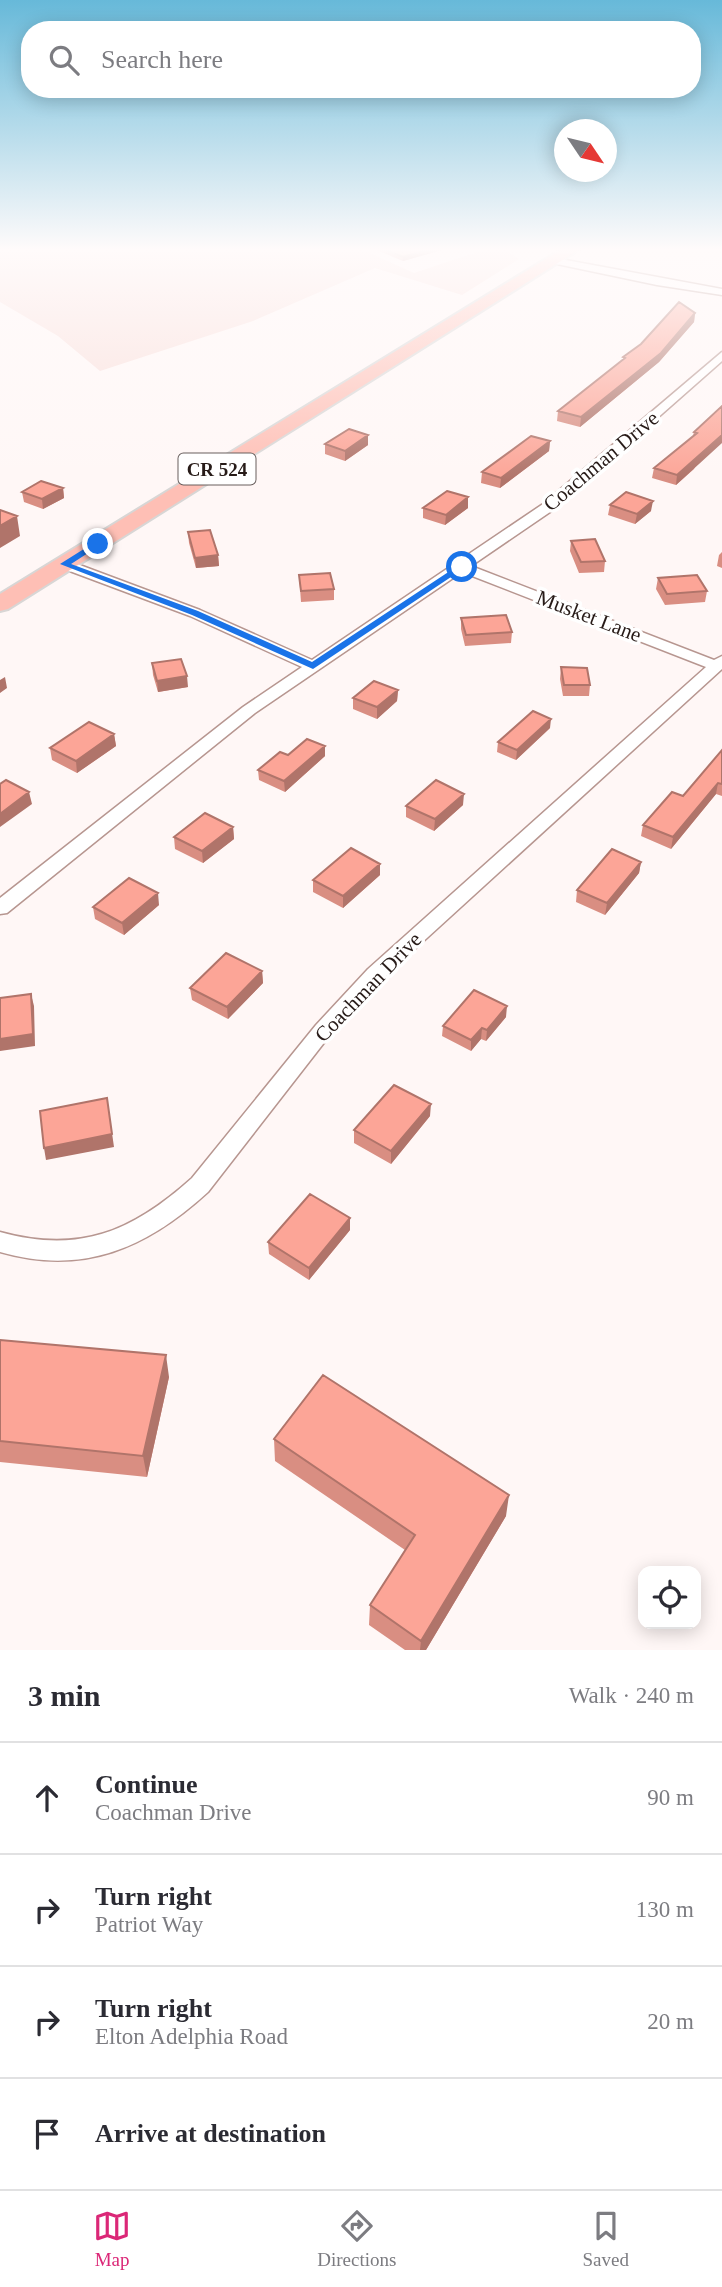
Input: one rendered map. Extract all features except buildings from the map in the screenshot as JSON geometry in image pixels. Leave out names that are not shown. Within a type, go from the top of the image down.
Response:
[{"type":"main road","name":"CR 524","points":[[0,604],[450,326]]},
{"type":"street","name":"Coachman Drive","points":[[0,908],[208,740],[548,506],[722,355]]},
{"type":"street","points":[[64,564],[195,613],[313,666]]},
{"type":"street","name":"Musket Lane","points":[[462,567],[719,664]]},
{"type":"street","name":"Coachman Drive","points":[[0,1242],[37,1251],[91,1248],[143,1230],[178,1207],[200,1185],[323,1030],[375,974],[719,664]]},
{"type":"shaded area","points":[[41,326],[238,326],[100,371],[58,336]]},
{"type":"route","points":[[98,544],[64,564],[195,613],[313,666],[462,567]]}]
